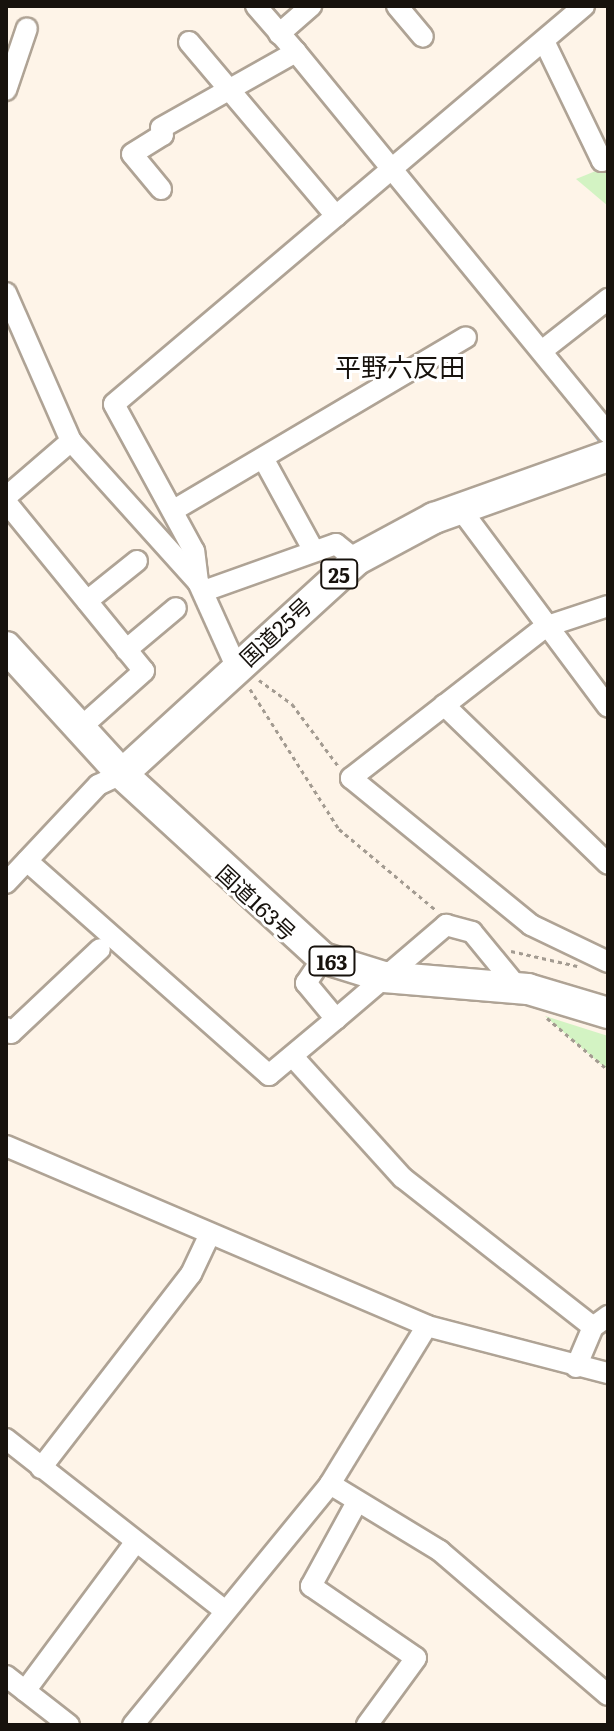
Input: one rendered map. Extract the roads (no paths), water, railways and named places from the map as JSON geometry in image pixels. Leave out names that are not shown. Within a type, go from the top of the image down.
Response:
[{"type":"highway","name":"国道25号","points":[[122,774],[243,673],[356,560],[462,511],[608,456]]},
{"type":"highway","points":[[6,647],[122,774]]},
{"type":"highway","name":"国道163号","points":[[122,774],[323,958],[384,977],[518,988],[608,1013]]},
{"type":"street","points":[[256,6],[397,165],[608,433]]},
{"type":"street","points":[[279,34],[289,13],[311,6]]},
{"type":"street","points":[[397,6],[423,37]]},
{"type":"street","points":[[201,587],[202,569],[174,510],[114,404],[584,6]]},
{"type":"street","points":[[6,90],[27,28]]},
{"type":"street","points":[[544,41],[602,161],[608,158]]},
{"type":"street","points":[[189,42],[336,216]]},
{"type":"street","points":[[161,189],[132,154],[227,89],[296,52]]},
{"type":"street","points":[[6,293],[71,441],[201,587],[243,673]]},
{"type":"street","points":[[543,350],[608,299]]},
{"type":"street","points":[[174,510],[466,337]]},
{"type":"street","points":[[71,441],[9,491],[87,601],[144,671],[80,728]]},
{"type":"street","points":[[263,458],[314,551]]},
{"type":"street","points":[[462,511],[545,627],[608,707]]},
{"type":"street","points":[[201,587],[336,544],[356,560]]},
{"type":"street","points":[[87,601],[137,561]]},
{"type":"street","points":[[605,961],[531,925],[351,778],[545,627],[608,606]]},
{"type":"street","points":[[126,650],[176,608]]},
{"type":"street","points":[[444,705],[608,864]]},
{"type":"street","points":[[6,883],[98,785],[122,774]]},
{"type":"street","points":[[27,861],[269,1075],[294,1058],[446,925],[472,932],[518,988]]},
{"type":"street","points":[[6,1028],[11,1033],[100,949]]},
{"type":"street","points":[[323,958],[306,983],[336,1019]]},
{"type":"street","points":[[294,1058],[403,1178],[600,1321],[576,1367]]},
{"type":"street","points":[[6,1146],[209,1236],[427,1326],[608,1373]]},
{"type":"street","points":[[41,1468],[191,1274],[209,1236]]},
{"type":"street","points":[[133,1725],[330,1484],[427,1326]]},
{"type":"street","points":[[6,1439],[225,1611]]},
{"type":"street","points":[[330,1484],[440,1551],[608,1695]]},
{"type":"street","points":[[357,1502],[311,1586],[416,1658],[367,1725]]},
{"type":"street","points":[[25,1691],[135,1543]]},
{"type":"street","points":[[6,1676],[69,1725]]},
{"type":"waterway","points":[[270,6],[283,21]]},
{"type":"waterway","points":[[572,405],[600,441]]},
{"type":"district","name":"平野六反田","points":[[400,366]]}]
